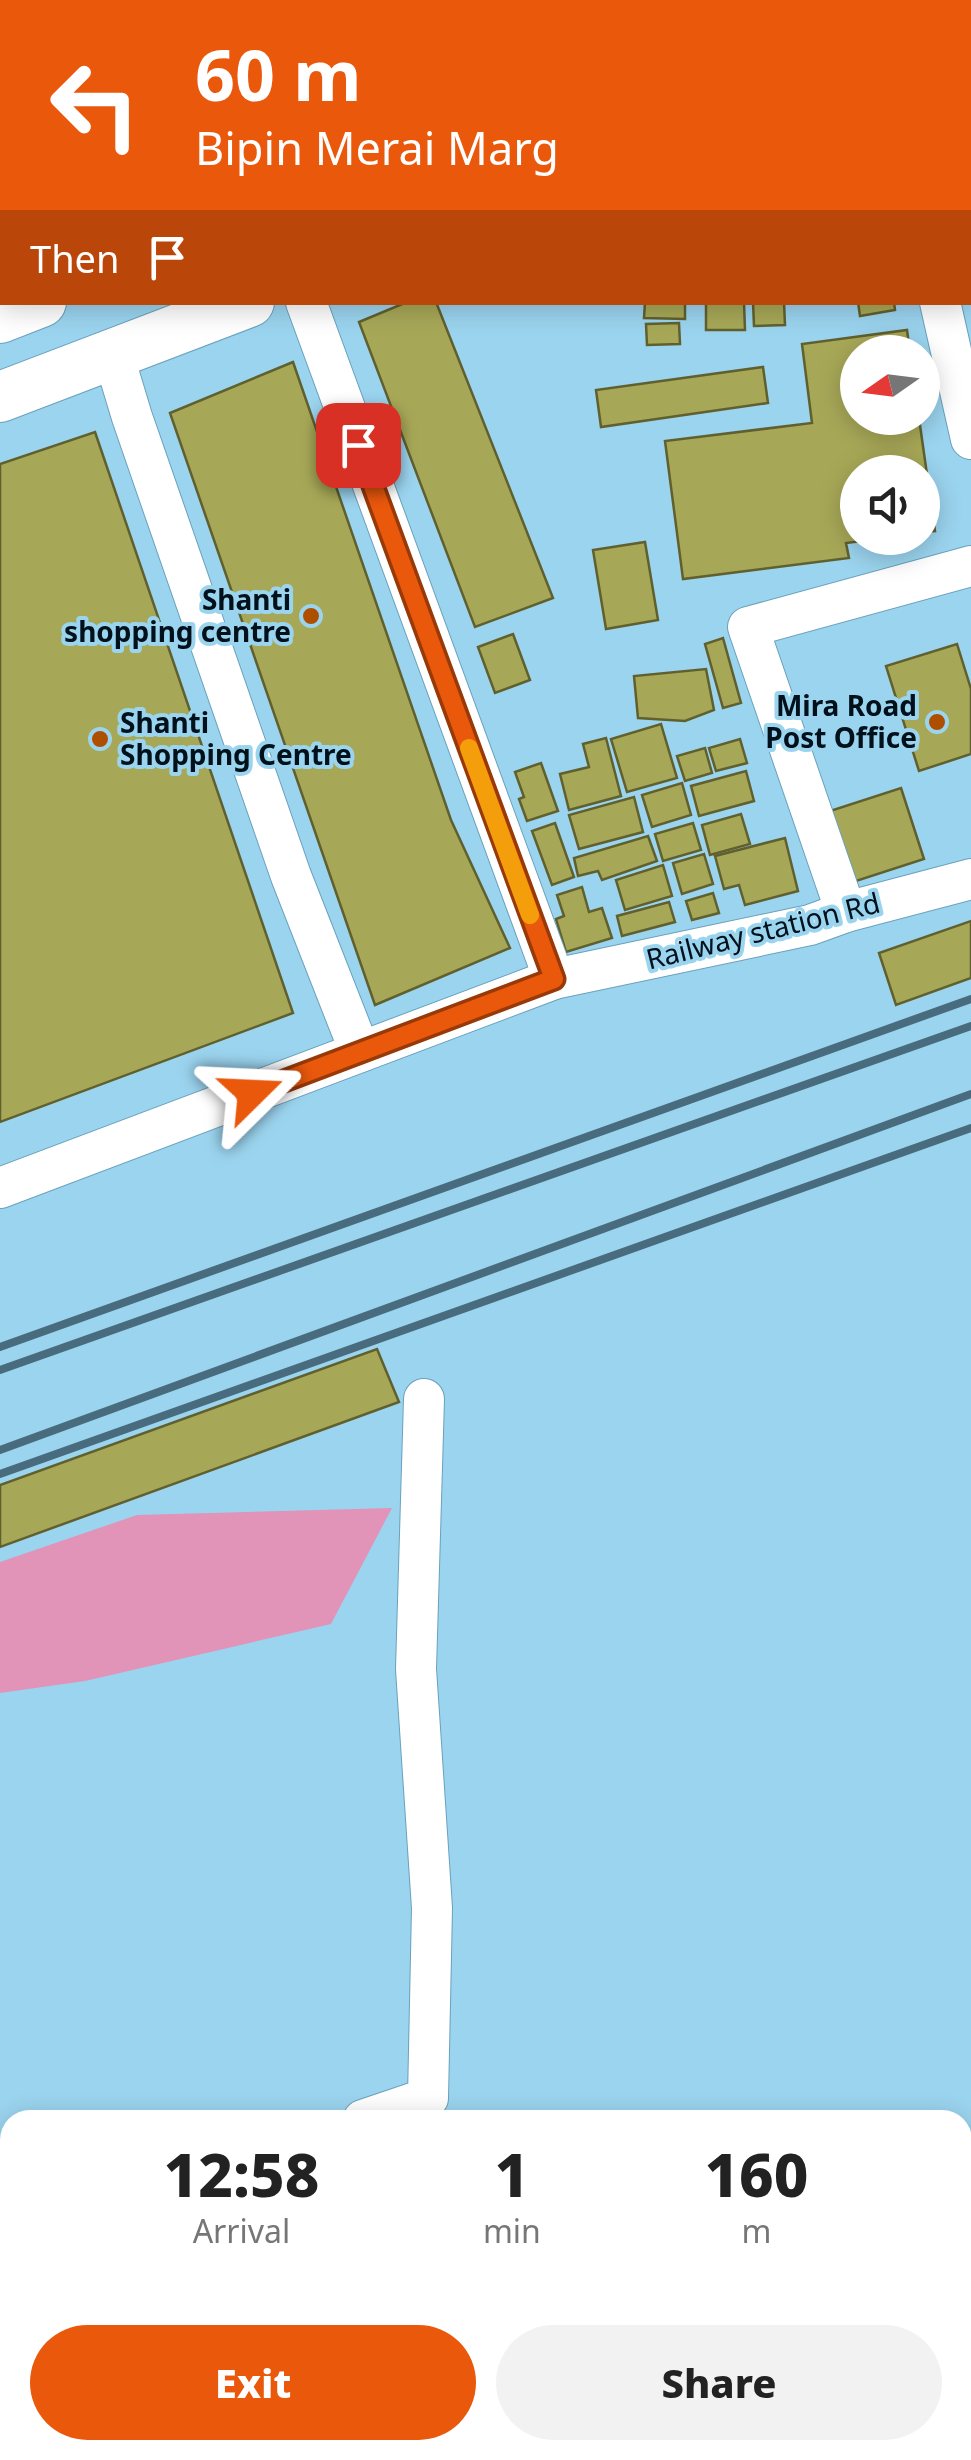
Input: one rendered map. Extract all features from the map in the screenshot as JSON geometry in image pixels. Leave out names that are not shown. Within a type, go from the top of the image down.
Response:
[{"type":"main road","points":[[0,318],[33,305]]},
{"type":"main road","points":[[0,397],[241,305]]},
{"type":"street","points":[[307,305],[554,979]]},
{"type":"street","points":[[941,305],[971,439]]},
{"type":"street","points":[[114,354],[132,418],[285,857],[360,1052]]},
{"type":"street","points":[[846,912],[748,627],[971,566]]},
{"type":"street","name":"Railway station Rd","points":[[0,1188],[554,979],[810,925],[971,879]]},
{"type":"street","points":[[393,2110],[428,2098],[432,1908],[416,1669],[424,1398]]},
{"type":"shaded area","points":[[392,1508],[331,1624],[85,1681],[0,1693],[0,1562],[137,1515]]},
{"type":"building","points":[[400,305],[437,305],[553,598],[475,627],[359,322]]},
{"type":"building","points":[[645,305],[685,305],[685,319],[644,318]]},
{"type":"building","points":[[706,305],[744,305],[745,330],[706,330]]},
{"type":"building","points":[[753,305],[784,305],[785,325],[754,326]]},
{"type":"building","points":[[858,305],[894,305],[895,310],[860,316]]},
{"type":"building","points":[[679,323],[680,344],[647,345],[646,324]]},
{"type":"building","points":[[907,330],[908,335],[870,335]]},
{"type":"building","points":[[840,339],[840,435],[921,435],[924,455],[840,455],[840,555],[849,558],[683,579],[665,441],[812,423],[802,344]]},
{"type":"building","name":"Shanti shopping centre","points":[[293,362],[451,820],[510,948],[375,1005],[170,413]]},
{"type":"building","points":[[763,367],[768,403],[601,427],[596,390]]},
{"type":"building","name":"Shanti Shopping Centre","points":[[95,432],[293,1013],[0,1122],[0,464]]},
{"type":"building","points":[[645,542],[658,620],[606,629],[593,550]]},
{"type":"building","points":[[513,634],[530,680],[495,693],[478,647]]},
{"type":"building","points":[[723,638],[741,703],[723,708],[705,644]]},
{"type":"building","name":"Mira Road Post Office","points":[[957,644],[971,689],[971,754],[919,771],[886,666]]},
{"type":"building","points":[[706,669],[714,710],[685,721],[638,718],[634,676]]},
{"type":"building","points":[[661,724],[677,778],[627,792],[611,739]]},
{"type":"building","points":[[606,738],[621,796],[569,810],[560,774],[589,767],[583,744]]},
{"type":"building","points":[[740,739],[747,763],[716,771],[709,748]]},
{"type":"building","points":[[705,748],[712,773],[685,781],[677,756]]},
{"type":"building","points":[[541,763],[558,811],[527,821],[515,772]]},
{"type":"building","points":[[746,771],[754,801],[699,816],[691,786]]},
{"type":"building","points":[[682,783],[691,815],[652,827],[642,795]]},
{"type":"building","points":[[901,788],[924,859],[853,882],[830,811]]},
{"type":"building","points":[[634,797],[643,832],[579,849],[569,815]]},
{"type":"building","points":[[741,814],[750,844],[710,855],[702,825]]},
{"type":"building","points":[[555,823],[574,877],[552,885],[532,831]]},
{"type":"building","points":[[693,823],[701,850],[663,861],[655,834]]},
{"type":"building","points":[[648,836],[657,861],[602,880],[598,871],[578,876],[574,858]]},
{"type":"building","points":[[785,838],[798,891],[745,905],[739,885],[724,889],[715,856]]},
{"type":"building","points":[[704,854],[713,884],[682,894],[673,863]]},
{"type":"building","points":[[663,865],[672,896],[625,910],[616,880]]},
{"type":"building","points":[[582,887],[589,912],[602,908],[612,938],[566,952],[556,919],[564,916],[557,895]]},
{"type":"building","points":[[713,893],[719,913],[692,920],[686,901]]},
{"type":"building","points":[[669,902],[675,922],[622,936],[617,916]]},
{"type":"building","points":[[971,921],[971,978],[896,1005],[879,953]]},
{"type":"building","points":[[377,1349],[399,1402],[0,1547],[0,1485]]},
{"type":"railway","points":[[0,1347],[971,999]]},
{"type":"railway","points":[[0,1370],[971,1026]]},
{"type":"railway","points":[[0,1450],[971,1094]]},
{"type":"railway","points":[[0,1474],[971,1128]]},
{"type":"slow traffic","points":[[469,748],[530,915]]},
{"type":"place","name":"Shanti shopping centre","points":[[311,616]]},
{"type":"place","name":"Mira Road Post Office","points":[[937,722]]},
{"type":"place","name":"Shanti Shopping Centre","points":[[100,739]]},
{"type":"route","points":[[252,1093],[554,979],[358,445]]}]
